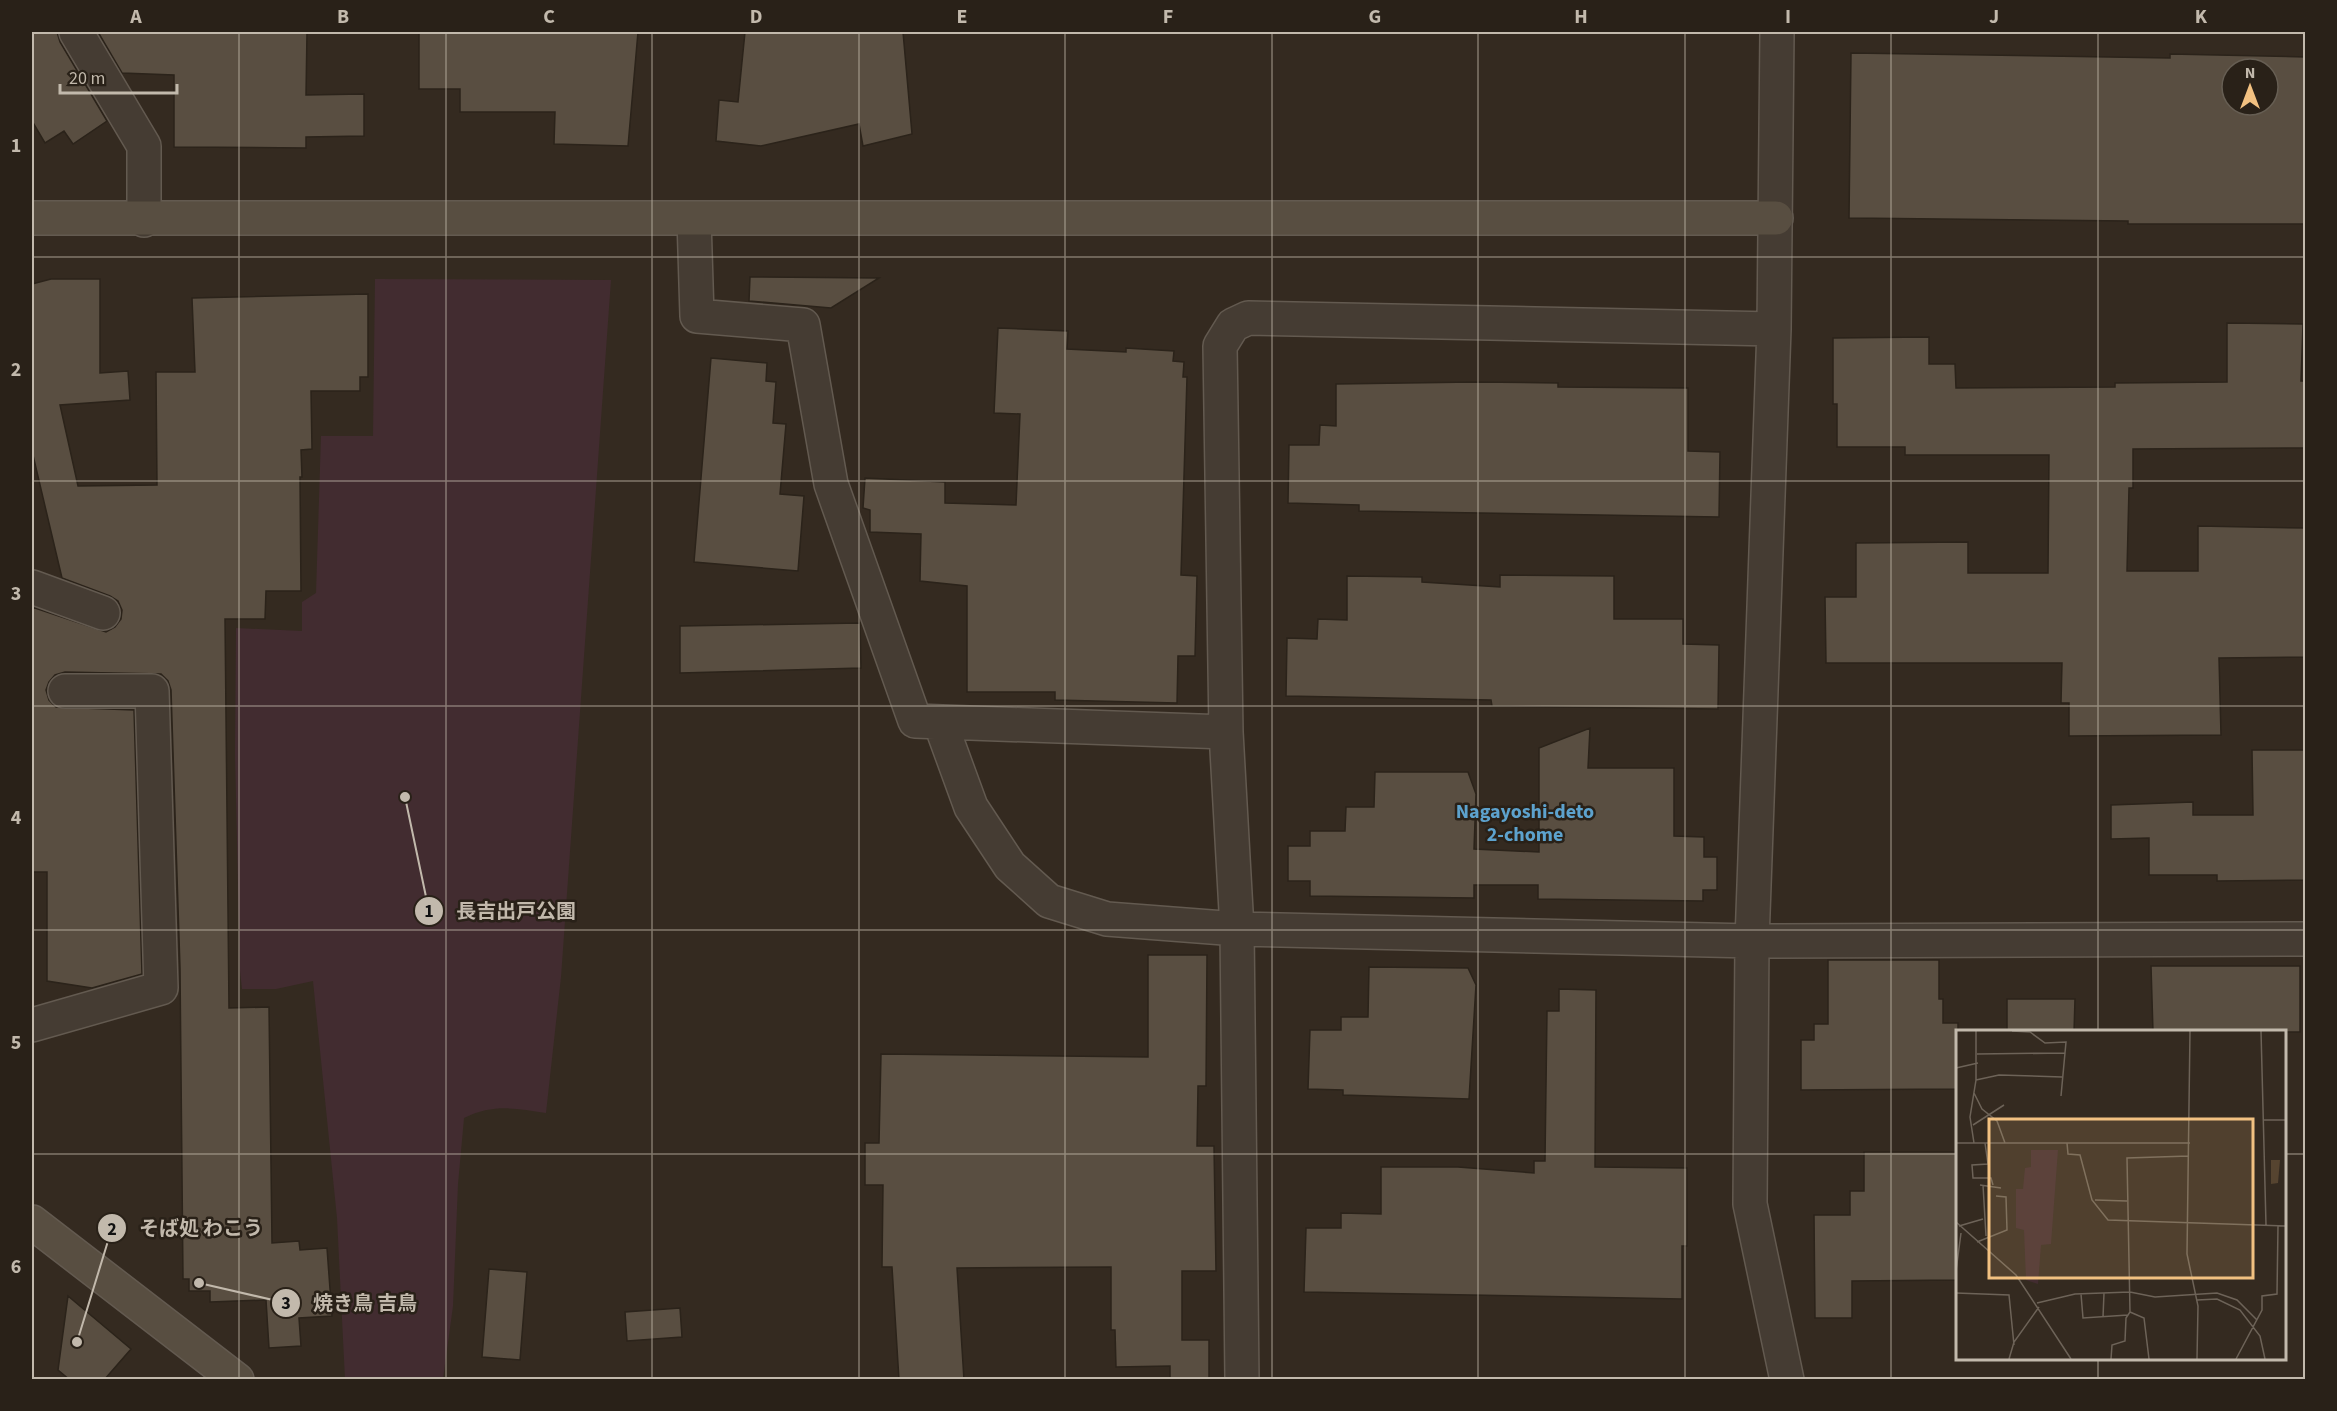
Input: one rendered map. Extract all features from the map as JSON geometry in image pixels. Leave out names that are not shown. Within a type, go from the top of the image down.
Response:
[{"type":"street","points":[[76,32],[144,146],[144,220]]},
{"type":"street","points":[[1778,32],[1774,329],[1752,941],[1750,1204],[1787,1380]]},
{"type":"street","points":[[32,218],[144,220],[1776,218]]},
{"type":"street","points":[[694,219],[698,316],[803,325],[831,484],[915,721],[1226,732]]},
{"type":"street","points":[[1242,1380],[1237,929],[1226,732],[1220,346],[1233,325],[1248,318],[1774,329]]},
{"type":"street","points":[[32,587],[103,613]]},
{"type":"street","points":[[32,1025],[161,988],[152,691],[65,691]]},
{"type":"street","points":[[940,722],[971,807],[1010,866],[1049,901],[1107,919],[1237,929],[1752,941],[2306,939]]},
{"type":"street","points":[[32,1222],[237,1380]]},
{"type":"shaded area","points":[[375,279],[611,280],[561,977],[546,1113],[494,1109],[464,1118],[458,1184],[453,1306],[443,1379],[345,1379],[337,1218],[313,981],[276,989],[242,989],[240,971],[235,754],[236,628],[302,631],[302,602],[316,593],[321,436],[373,436]]},
{"type":"building","points":[[32,32],[57,32],[60,42],[107,121],[73,144],[64,131],[45,143],[32,121]]},
{"type":"building","points":[[98,32],[307,32],[306,95],[364,94],[364,136],[306,137],[306,148],[174,147],[174,75],[122,73]]},
{"type":"building","points":[[419,32],[638,32],[628,146],[554,144],[555,112],[460,112],[460,89],[419,89]]},
{"type":"building","points":[[745,32],[903,32],[912,134],[863,146],[859,124],[761,146],[716,141],[719,100],[738,102]]},
{"type":"building","points":[[1851,53],[2170,58],[2170,54],[2306,57],[2306,224],[2128,224],[2128,221],[1849,218]]},
{"type":"building","points":[[750,277],[879,278],[831,308],[749,301]]},
{"type":"building","points":[[51,279],[100,279],[100,373],[128,371],[130,400],[60,405],[78,486],[157,485],[156,372],[195,372],[192,298],[368,294],[368,377],[360,377],[360,391],[311,391],[312,449],[301,450],[301,591],[266,591],[265,619],[225,619],[229,1008],[269,1007],[272,1243],[299,1241],[300,1250],[327,1248],[332,1316],[299,1318],[301,1346],[269,1348],[266,1300],[210,1302],[210,1291],[189,1291],[189,1279],[183,1279],[180,968],[171,690],[168,681],[161,674],[65,672],[55,675],[46,690],[49,700],[56,707],[134,710],[142,974],[92,988],[47,981],[47,872],[32,872],[32,607],[106,632],[115,627],[121,619],[122,610],[118,601],[110,596],[62,578],[32,451],[32,284]]},
{"type":"building","points":[[2227,323],[2303,324],[2301,381],[2306,381],[2306,448],[2133,449],[2133,488],[2129,488],[2127,571],[2198,571],[2198,526],[2306,528],[2306,657],[2219,658],[2221,735],[2069,736],[2069,703],[2061,703],[2062,663],[1826,663],[1825,597],[1856,597],[1856,543],[1968,542],[1968,573],[2048,573],[2049,455],[1905,455],[1905,447],[1837,447],[1837,404],[1833,404],[1833,338],[1929,337],[1929,364],[1955,364],[1956,388],[2115,387],[2115,383],[2227,382]]},
{"type":"building","points":[[998,328],[1068,331],[1067,349],[1126,352],[1126,348],[1174,351],[1173,361],[1184,362],[1183,377],[1187,377],[1181,575],[1197,576],[1195,656],[1178,656],[1177,703],[1055,700],[1055,692],[967,692],[967,586],[920,581],[921,534],[870,532],[870,510],[863,508],[865,478],[945,482],[945,503],[1016,505],[1020,414],[994,413]]},
{"type":"building","points":[[711,358],[767,363],[766,381],[776,382],[773,423],[786,424],[780,494],[804,496],[798,571],[694,562]]},
{"type":"building","points":[[1558,383],[1558,387],[1688,388],[1688,451],[1720,452],[1719,517],[1359,511],[1359,505],[1288,503],[1289,445],[1319,445],[1320,425],[1336,426],[1336,384]]},
{"type":"building","points":[[1500,575],[1614,576],[1614,619],[1683,619],[1683,644],[1719,645],[1718,709],[1492,706],[1491,700],[1286,696],[1287,638],[1317,639],[1318,619],[1347,620],[1347,576],[1422,577],[1422,582],[1500,587]]},
{"type":"building","points":[[860,623],[861,668],[680,673],[680,626]]},
{"type":"building","points":[[1590,728],[1588,768],[1674,768],[1674,836],[1704,837],[1704,857],[1717,857],[1717,890],[1703,890],[1703,901],[1538,899],[1538,885],[1474,885],[1474,898],[1310,896],[1310,881],[1288,881],[1288,846],[1310,846],[1310,831],[1345,831],[1346,807],[1374,807],[1375,772],[1468,772],[1476,794],[1474,849],[1539,852],[1539,748]]},
{"type":"building","points":[[2252,750],[2306,750],[2306,880],[2217,881],[2217,875],[2149,875],[2149,838],[2111,839],[2111,805],[2193,802],[2193,815],[2253,815]]},
{"type":"building","points":[[1148,955],[1207,955],[1206,1086],[1198,1086],[1197,1146],[1214,1146],[1216,1271],[1182,1271],[1182,1340],[1209,1340],[1209,1380],[1170,1380],[1170,1366],[1116,1367],[1115,1330],[1111,1330],[1111,1267],[957,1268],[964,1380],[899,1380],[892,1267],[882,1267],[883,1185],[865,1185],[865,1143],[879,1143],[881,1054],[1148,1057]]},
{"type":"building","points":[[1828,960],[1939,960],[1939,999],[1943,999],[1943,1023],[1958,1023],[1956,1089],[1801,1090],[1801,1040],[1814,1040],[1814,1024],[1828,1024]]},
{"type":"building","points":[[2151,966],[2300,966],[2300,1032],[2286,1032],[2286,1030],[2153,1030]]},
{"type":"building","points":[[1369,967],[1468,968],[1476,985],[1469,1099],[1343,1095],[1343,1090],[1308,1089],[1310,1030],[1341,1030],[1341,1017],[1368,1017]]},
{"type":"building","points":[[1559,989],[1596,990],[1595,1167],[1687,1168],[1687,1246],[1682,1246],[1682,1299],[1304,1292],[1306,1228],[1341,1228],[1341,1213],[1381,1214],[1381,1167],[1458,1167],[1534,1173],[1534,1161],[1545,1161],[1547,1011],[1559,1011]]},
{"type":"building","points":[[2007,999],[2075,999],[2074,1030],[2007,1030]]},
{"type":"building","points":[[1864,1152],[1956,1152],[1956,1280],[1852,1281],[1852,1318],[1815,1318],[1814,1215],[1850,1215],[1850,1191],[1864,1191]]},
{"type":"building","points":[[489,1269],[527,1272],[520,1360],[482,1357]]},
{"type":"building","points":[[68,1296],[131,1349],[104,1380],[70,1380],[58,1370]]},
{"type":"building","points":[[680,1308],[682,1337],[627,1341],[625,1312]]},
{"type":"place","name":"長吉出戸公園","points":[[405,797]]},
{"type":"place","name":"焼き鳥 吉鳥","points":[[199,1283]]},
{"type":"place","name":"そば処 わこう","points":[[77,1342]]},
{"type":"district","name":"Nagayoshi-deto 2-chome","points":[[1525,822]]}]
